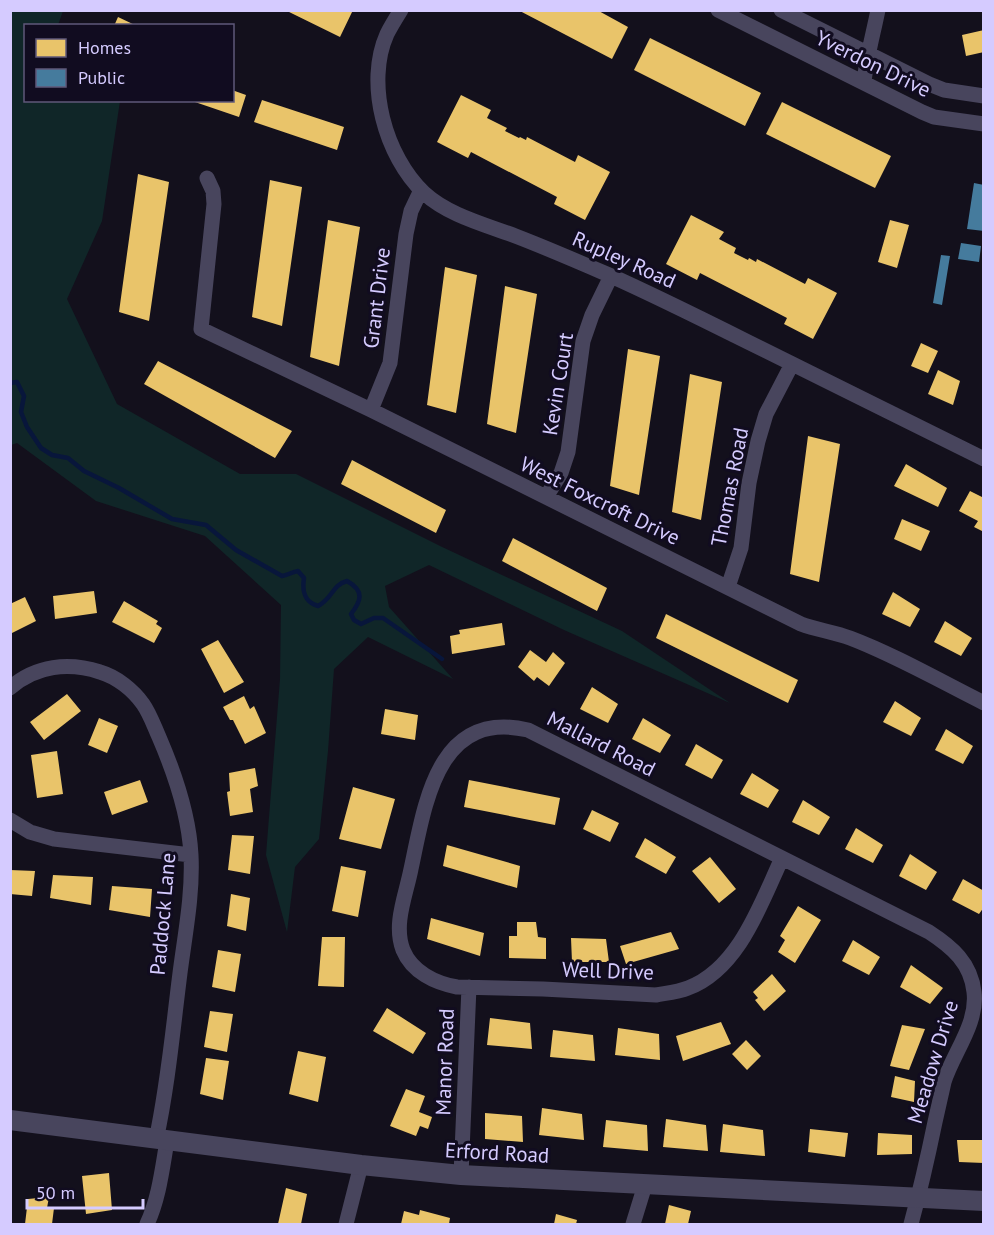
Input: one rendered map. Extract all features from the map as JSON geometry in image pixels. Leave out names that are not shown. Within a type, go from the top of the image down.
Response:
[{"type":"street","name":"Rupley Road","points":[[401,10],[387,34],[381,53],[378,81],[380,109],[394,150],[421,189],[437,202],[456,213],[548,248],[663,300],[984,459]]},
{"type":"street","name":"Yverdon Drive","points":[[718,10],[922,112],[934,117],[984,124]]},
{"type":"street","name":"Yverdon Drive","points":[[781,10],[929,84],[944,90],[984,96]]},
{"type":"street","points":[[864,83],[878,10]]},
{"type":"street","name":"West Foxcroft Drive","points":[[207,177],[213,191],[214,204],[201,329],[371,410],[801,624],[869,646],[984,702]]},
{"type":"street","name":"Grant Drive","points":[[371,410],[390,363],[406,234],[411,211],[421,189]]},
{"type":"street","name":"Kevin Court","points":[[546,497],[561,473],[568,453],[583,341],[592,315],[611,276]]},
{"type":"street","name":"Thomas Road","points":[[728,587],[741,548],[749,483],[758,441],[766,414],[792,364]]},
{"type":"street","name":"Paddock Lane","points":[[10,688],[25,677],[57,666],[86,667],[117,680],[129,689],[148,713],[167,755],[185,816],[191,855],[190,889],[161,1120],[159,1192],[147,1224]]},
{"type":"street","name":"Mallard Road","points":[[469,987],[443,984],[417,969],[404,950],[401,940],[401,909],[419,829],[437,771],[447,755],[468,736],[483,730],[501,727],[528,730],[929,932],[950,946],[978,982]]},
{"type":"street","points":[[10,819],[30,832],[54,839],[191,855]]},
{"type":"street","name":"Well Drive","points":[[469,987],[656,995],[672,993],[689,987],[707,978],[731,956],[756,914],[782,858]]},
{"type":"street","name":"Meadow Drive","points":[[911,1224],[945,1081],[970,1023],[974,993],[978,982]]},
{"type":"street","name":"Manor Road","points":[[461,1175],[469,987]]},
{"type":"street","name":"Erford Road","points":[[10,1120],[361,1165],[461,1175],[984,1201]]},
{"type":"street","points":[[346,1224],[361,1165]]},
{"type":"street","points":[[633,1224],[645,1185]]},
{"type":"green space","points":[[11,10],[63,11],[58,24],[24,24],[24,102],[120,102],[102,221],[67,299],[117,404],[240,474],[296,474],[440,546],[622,631],[730,703],[564,630],[429,565],[385,586],[389,607],[453,679],[368,637],[334,669],[319,839],[295,867],[287,932],[266,855],[280,679],[281,605],[205,536],[96,501],[17,443],[11,445]]},
{"type":"building: Homes","points":[[285,10],[353,10],[340,37]]},
{"type":"building: Homes","points":[[518,10],[597,10],[628,27],[612,59]]},
{"type":"building: Homes","points":[[118,17],[133,24],[115,24]]},
{"type":"building: Homes","points":[[984,30],[984,52],[966,56],[962,35]]},
{"type":"building: Homes","points":[[650,38],[761,93],[745,126],[634,70]]},
{"type":"building: Homes","points":[[234,91],[246,95],[239,117],[195,102],[234,102]]},
{"type":"building: Homes","points":[[461,95],[491,110],[487,118],[507,128],[505,131],[526,140],[527,137],[575,162],[578,155],[610,172],[585,220],[554,204],[557,197],[471,152],[468,158],[437,142]]},
{"type":"building: Homes","points":[[262,100],[344,127],[337,150],[254,122]]},
{"type":"building: Homes","points":[[782,102],[891,156],[875,188],[766,134]]},
{"type":"building: Homes","points":[[138,174],[169,182],[149,321],[119,312]]},
{"type":"building: Homes","points":[[270,180],[302,187],[282,326],[252,317]]},
{"type":"building: Homes","points":[[691,215],[724,232],[719,239],[736,248],[734,253],[748,260],[749,258],[756,262],[757,259],[805,284],[808,278],[837,293],[813,339],[784,324],[787,318],[700,273],[697,280],[666,264]]},
{"type":"building: Homes","points":[[328,220],[360,227],[339,366],[310,357]]},
{"type":"building: Homes","points":[[890,220],[909,225],[897,268],[878,262]]},
{"type":"building: Homes","points":[[445,267],[477,275],[456,413],[427,405]]},
{"type":"building: Homes","points":[[505,286],[537,294],[516,433],[487,424]]},
{"type":"building: Homes","points":[[921,343],[938,351],[928,373],[911,366]]},
{"type":"building: Homes","points":[[628,349],[660,356],[639,495],[610,486]]},
{"type":"building: Homes","points":[[158,361],[292,431],[275,458],[144,384]]},
{"type":"building: Homes","points":[[938,370],[960,381],[953,405],[928,394]]},
{"type":"building: Homes","points":[[690,374],[722,382],[701,520],[672,512]]},
{"type":"building: Homes","points":[[808,436],[840,444],[819,582],[790,574]]},
{"type":"building: Homes","points":[[352,460],[446,510],[436,533],[341,484]]},
{"type":"building: Homes","points":[[906,464],[947,488],[938,507],[894,486]]},
{"type":"building: Homes","points":[[970,491],[984,498],[984,532],[974,527],[978,521],[959,511]]},
{"type":"building: Homes","points":[[902,519],[930,531],[921,551],[894,539]]},
{"type":"building: Homes","points":[[513,538],[607,588],[597,611],[502,561]]},
{"type":"building: Homes","points":[[94,591],[97,613],[55,619],[53,596]]},
{"type":"building: Homes","points":[[893,592],[920,609],[910,627],[882,614]]},
{"type":"building: Homes","points":[[25,597],[36,621],[10,634],[10,604]]},
{"type":"building: Homes","points":[[124,601],[158,621],[156,624],[162,628],[154,643],[112,622]]},
{"type":"building: Homes","points":[[666,614],[798,680],[788,703],[656,638]]},
{"type":"building: Homes","points":[[945,621],[972,638],[961,656],[934,642]]},
{"type":"building: Homes","points":[[502,623],[505,645],[452,654],[450,636],[460,634],[459,630]]},
{"type":"building: Homes","points":[[218,640],[244,682],[224,693],[201,649]]},
{"type":"building: Homes","points":[[530,650],[546,662],[553,652],[565,663],[549,686],[537,677],[534,681],[518,667]]},
{"type":"building: Homes","points":[[592,687],[618,704],[608,723],[580,709]]},
{"type":"building: Homes","points":[[67,694],[81,711],[44,740],[30,722]]},
{"type":"building: Homes","points":[[244,696],[250,709],[254,706],[266,733],[245,744],[233,720],[230,720],[223,707]]},
{"type":"building: Homes","points":[[895,701],[921,718],[911,736],[883,722]]},
{"type":"building: Homes","points":[[385,709],[418,715],[415,740],[381,734]]},
{"type":"building: Homes","points":[[99,718],[118,726],[107,753],[88,745]]},
{"type":"building: Homes","points":[[643,718],[671,735],[660,753],[632,739]]},
{"type":"building: Homes","points":[[946,729],[973,746],[963,764],[935,750]]},
{"type":"building: Homes","points":[[696,744],[723,760],[712,779],[685,765]]},
{"type":"building: Homes","points":[[57,751],[63,794],[37,798],[31,755]]},
{"type":"building: Homes","points":[[255,768],[258,786],[250,789],[253,812],[230,816],[227,792],[230,791],[229,773]]},
{"type":"building: Homes","points":[[752,773],[779,790],[768,808],[740,794]]},
{"type":"building: Homes","points":[[140,780],[148,802],[112,815],[104,792]]},
{"type":"building: Homes","points":[[469,780],[560,798],[555,825],[464,807]]},
{"type":"building: Homes","points":[[353,787],[395,799],[381,849],[339,839]]},
{"type":"building: Homes","points":[[803,800],[830,817],[819,835],[792,822]]},
{"type":"building: Homes","points":[[592,810],[619,823],[610,842],[583,829]]},
{"type":"building: Homes","points":[[856,828],[883,845],[873,863],[845,849]]},
{"type":"building: Homes","points":[[232,835],[254,836],[250,874],[228,870]]},
{"type":"building: Homes","points":[[645,838],[676,857],[666,874],[635,857]]},
{"type":"building: Homes","points":[[447,845],[520,866],[517,888],[443,866]]},
{"type":"building: Homes","points":[[910,854],[937,872],[926,890],[899,876]]},
{"type":"building: Homes","points":[[710,857],[736,889],[719,903],[692,871]]},
{"type":"building: Homes","points":[[341,866],[366,871],[358,917],[332,911]]},
{"type":"building: Homes","points":[[10,870],[35,871],[32,896],[10,894]]},
{"type":"building: Homes","points":[[53,875],[93,877],[91,905],[50,898]]},
{"type":"building: Homes","points":[[963,879],[984,891],[984,907],[979,914],[952,900]]},
{"type":"building: Homes","points":[[112,886],[152,889],[150,917],[109,910]]},
{"type":"building: Homes","points":[[231,894],[250,898],[246,931],[227,926]]},
{"type":"building: Homes","points":[[798,906],[821,920],[795,963],[778,952],[785,940],[780,936]]},
{"type":"building: Homes","points":[[431,918],[484,933],[480,956],[427,939]]},
{"type":"building: Homes","points":[[517,922],[536,922],[538,937],[546,938],[546,959],[509,958],[509,936],[517,936]]},
{"type":"building: Homes","points":[[671,932],[679,949],[626,964],[620,946]]},
{"type":"building: Homes","points":[[322,937],[345,937],[344,987],[318,986]]},
{"type":"building: Homes","points":[[571,938],[606,939],[609,962],[572,962]]},
{"type":"building: Homes","points":[[853,940],[880,957],[869,975],[842,961]]},
{"type":"building: Homes","points":[[218,950],[241,954],[235,992],[212,987]]},
{"type":"building: Homes","points":[[911,965],[943,988],[930,1004],[900,987]]},
{"type":"building: Homes","points":[[772,974],[786,991],[764,1011],[755,1000],[758,998],[753,992]]},
{"type":"building: Homes","points":[[387,1008],[426,1033],[413,1054],[373,1031]]},
{"type":"building: Homes","points":[[210,1011],[233,1014],[227,1052],[204,1047]]},
{"type":"building: Homes","points":[[490,1018],[530,1023],[532,1049],[487,1045]]},
{"type":"building: Homes","points":[[721,1022],[731,1044],[683,1061],[676,1036]]},
{"type":"building: Homes","points":[[902,1025],[925,1029],[909,1070],[890,1066]]},
{"type":"building: Homes","points":[[618,1028],[659,1034],[660,1060],[615,1055]]},
{"type":"building: Homes","points":[[553,1030],[593,1035],[595,1061],[550,1057]]},
{"type":"building: Homes","points":[[746,1040],[761,1056],[747,1070],[732,1054]]},
{"type":"building: Homes","points":[[298,1051],[326,1057],[318,1102],[289,1094]]},
{"type":"building: Homes","points":[[206,1058],[229,1061],[223,1100],[200,1094]]},
{"type":"building: Homes","points":[[895,1076],[915,1081],[914,1102],[891,1097]]},
{"type":"building: Homes","points":[[406,1089],[425,1096],[419,1112],[432,1117],[428,1129],[420,1126],[416,1136],[390,1126]]},
{"type":"building: Homes","points":[[542,1108],[582,1114],[584,1140],[539,1135]]},
{"type":"building: Homes","points":[[485,1113],[522,1116],[523,1142],[485,1139]]},
{"type":"building: Homes","points":[[666,1119],[706,1125],[708,1151],[663,1147]]},
{"type":"building: Homes","points":[[606,1120],[647,1125],[648,1151],[603,1147]]},
{"type":"building: Homes","points":[[723,1124],[763,1130],[765,1156],[720,1152]]},
{"type":"building: Homes","points":[[810,1129],[848,1133],[845,1157],[808,1152]]},
{"type":"building: Homes","points":[[878,1133],[912,1135],[912,1154],[877,1155]]},
{"type":"building: Homes","points":[[957,1140],[984,1140],[984,1163],[959,1162]]},
{"type":"building: Homes","points":[[109,1173],[112,1210],[86,1214],[82,1176]]},
{"type":"building: Homes","points":[[286,1188],[307,1194],[301,1224],[278,1224]]},
{"type":"building: Homes","points":[[49,1197],[47,1208],[54,1208],[52,1224],[25,1224],[28,1199]]},
{"type":"building: Homes","points":[[669,1205],[691,1211],[688,1224],[665,1224]]},
{"type":"building: Homes","points":[[420,1210],[450,1218],[449,1224],[401,1224],[404,1211],[419,1215]]},
{"type":"building: Homes","points":[[556,1214],[577,1220],[576,1224],[554,1224]]},
{"type":"building: Public","points":[[974,183],[984,185],[984,231],[967,229]]},
{"type":"building: Public","points":[[961,243],[981,246],[979,262],[958,259]]},
{"type":"building: Public","points":[[941,255],[950,256],[942,305],[933,303]]},
{"type":"waterway","points":[[10,383],[17,382],[24,396],[21,412],[27,427],[41,448],[52,455],[68,458],[84,471],[119,488],[172,519],[206,525],[236,550],[282,576],[298,571],[304,578],[305,595],[313,604],[318,606],[323,603],[338,585],[347,581],[357,589],[360,596],[351,614],[354,620],[361,624],[374,618],[383,618],[442,659]]}]
